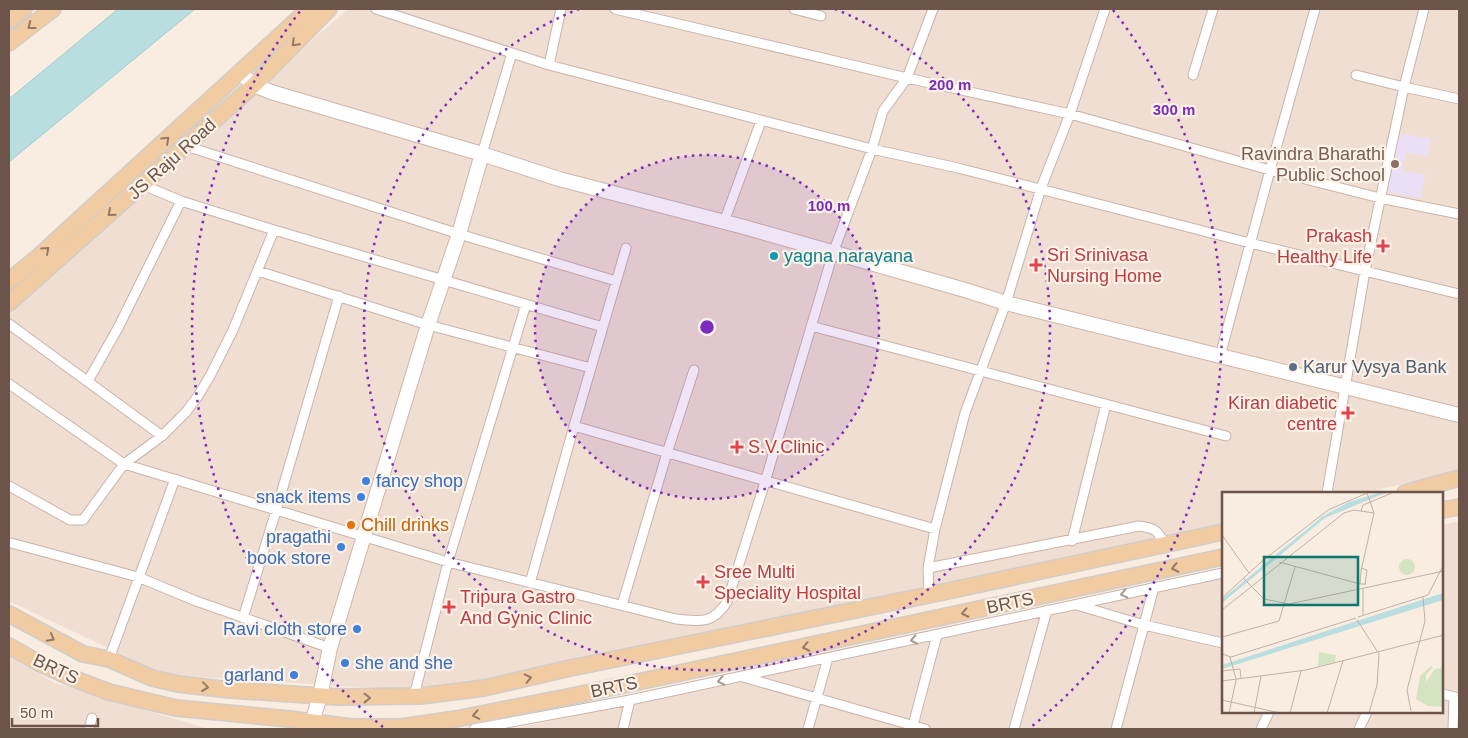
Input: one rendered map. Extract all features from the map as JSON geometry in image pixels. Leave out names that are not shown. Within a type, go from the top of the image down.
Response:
[{"type":"main road","points":[[9,21],[24,9]]},
{"type":"main road","points":[[9,43],[53,9]]},
{"type":"main road","name":"JS Raju Road","points":[[9,281],[38,257],[239,72],[295,16],[309,9]]},
{"type":"main road","name":"JS Raju Road","points":[[9,303],[254,85],[329,9]]},
{"type":"main road","points":[[1409,492],[1459,478]]},
{"type":"main road","points":[[1443,510],[1459,507]]},
{"type":"main road","points":[[9,614],[83,654],[109,659],[152,678],[178,684],[266,693],[354,698],[414,696],[484,688],[566,669],[929,595],[1222,532]]},
{"type":"main road","name":"BRTS","points":[[9,646],[39,663],[72,678],[109,692],[145,702],[315,727],[385,728],[456,719],[1222,558]]},
{"type":"street","points":[[376,9],[549,65],[760,121],[1041,188],[1250,243],[1459,294]]},
{"type":"street","points":[[549,65],[562,9]]},
{"type":"street","points":[[615,9],[907,78],[1070,114],[1270,170],[1380,198],[1459,214]]},
{"type":"street","points":[[794,9],[821,16]]},
{"type":"street","points":[[9,384],[124,464],[448,562],[676,619],[698,621],[713,618],[727,602],[833,253],[872,149],[883,111],[907,78],[933,9]]},
{"type":"street","points":[[929,595],[928,568],[935,529],[964,413],[1006,304],[1041,188],[1070,114],[1105,9]]},
{"type":"street","points":[[1193,74],[1213,9]]},
{"type":"street","points":[[1220,356],[1315,9]]},
{"type":"street","points":[[1327,492],[1365,271],[1404,87],[1424,9]]},
{"type":"street","points":[[315,727],[330,648],[512,53]]},
{"type":"street","points":[[239,72],[254,85],[271,92],[482,154],[559,179],[724,222],[965,290],[1006,304],[1459,415]]},
{"type":"street","points":[[1356,76],[1459,99]]},
{"type":"street","points":[[724,222],[760,121]]},
{"type":"street","points":[[186,146],[458,234],[616,281]]},
{"type":"street","points":[[143,185],[181,201],[274,230],[603,327]]},
{"type":"street","points":[[88,381],[118,328],[181,201]]},
{"type":"street","points":[[9,486],[70,520],[83,520],[124,464],[162,436],[186,412],[210,376],[233,330],[274,230]]},
{"type":"street","points":[[530,583],[626,248]]},
{"type":"street","points":[[258,271],[428,325],[591,368]]},
{"type":"street","points":[[243,618],[338,296]]},
{"type":"street","points":[[414,696],[448,562],[526,304]]},
{"type":"street","points":[[9,324],[162,436]]},
{"type":"street","points":[[811,326],[1226,436]]},
{"type":"street","points":[[622,605],[667,452],[694,370]]},
{"type":"street","points":[[1072,541],[1106,404]]},
{"type":"street","points":[[574,426],[935,529]]},
{"type":"street","points":[[109,659],[175,479]]},
{"type":"street","points":[[928,568],[1072,541],[1139,526],[1150,527],[1158,531],[1164,545]]},
{"type":"street","points":[[11,542],[138,577],[196,601],[330,648]]},
{"type":"street","points":[[474,729],[630,700],[1222,573]]},
{"type":"street","points":[[1116,729],[1154,587]]},
{"type":"street","points":[[1076,605],[1144,625],[1222,643]]},
{"type":"street","points":[[1014,729],[1047,610]]},
{"type":"street","points":[[912,727],[938,635]]},
{"type":"street","points":[[808,729],[828,658]]},
{"type":"street","points":[[742,676],[912,727],[926,729]]},
{"type":"street","points":[[1443,694],[1457,698],[1453,729]]},
{"type":"street","points":[[623,729],[630,700]]},
{"type":"street","points":[[1261,729],[1269,713]]},
{"type":"street","points":[[1359,729],[1367,713]]},
{"type":"street","points":[[89,729],[92,718]]},
{"type":"shaded area","points":[[348,9],[1459,9],[1459,472],[1366,492],[1222,492],[1222,523],[441,692],[165,675],[9,601],[9,300]]},
{"type":"shaded area","name":"Ravindra Bharathi Public School","points":[[1391,132],[1431,139],[1428,156],[1406,153],[1403,171],[1425,175],[1421,198],[1381,191]]},
{"type":"shaded area","points":[[1459,521],[1459,729],[513,729],[1222,573],[1222,713],[1443,713],[1443,525]]},
{"type":"shaded area","points":[[9,656],[55,683],[209,729],[9,729]]},
{"type":"water","points":[[118,9],[195,9],[9,162],[9,99]]},
{"type":"place","name":"Ravindra Bharathi Public School","points":[[1395,164]]},
{"type":"place","name":"Prakash Healthy Life","points":[[1383,246]]},
{"type":"place","name":"yagna narayana","points":[[774,256]]},
{"type":"place","name":"Sri Srinivasa Nursing Home","points":[[1036,265]]},
{"type":"place","name":"Karur Vysya Bank","points":[[1293,367]]},
{"type":"place","name":"Kiran diabetic centre","points":[[1348,413]]},
{"type":"place","name":"S.V.Clinic","points":[[737,447]]},
{"type":"place","name":"fancy shop","points":[[366,481]]},
{"type":"place","name":"snack items","points":[[361,497]]},
{"type":"place","name":"Chill drinks","points":[[351,525]]},
{"type":"place","name":"pragathi book store","points":[[341,547]]},
{"type":"place","name":"Sree Multi Speciality Hospital","points":[[703,582]]},
{"type":"place","name":"Tripura Gastro And Gynic Clinic","points":[[449,607]]},
{"type":"place","name":"Ravi cloth store","points":[[357,629]]},
{"type":"place","name":"she and she","points":[[345,663]]},
{"type":"place","name":"garland","points":[[294,675]]}]
